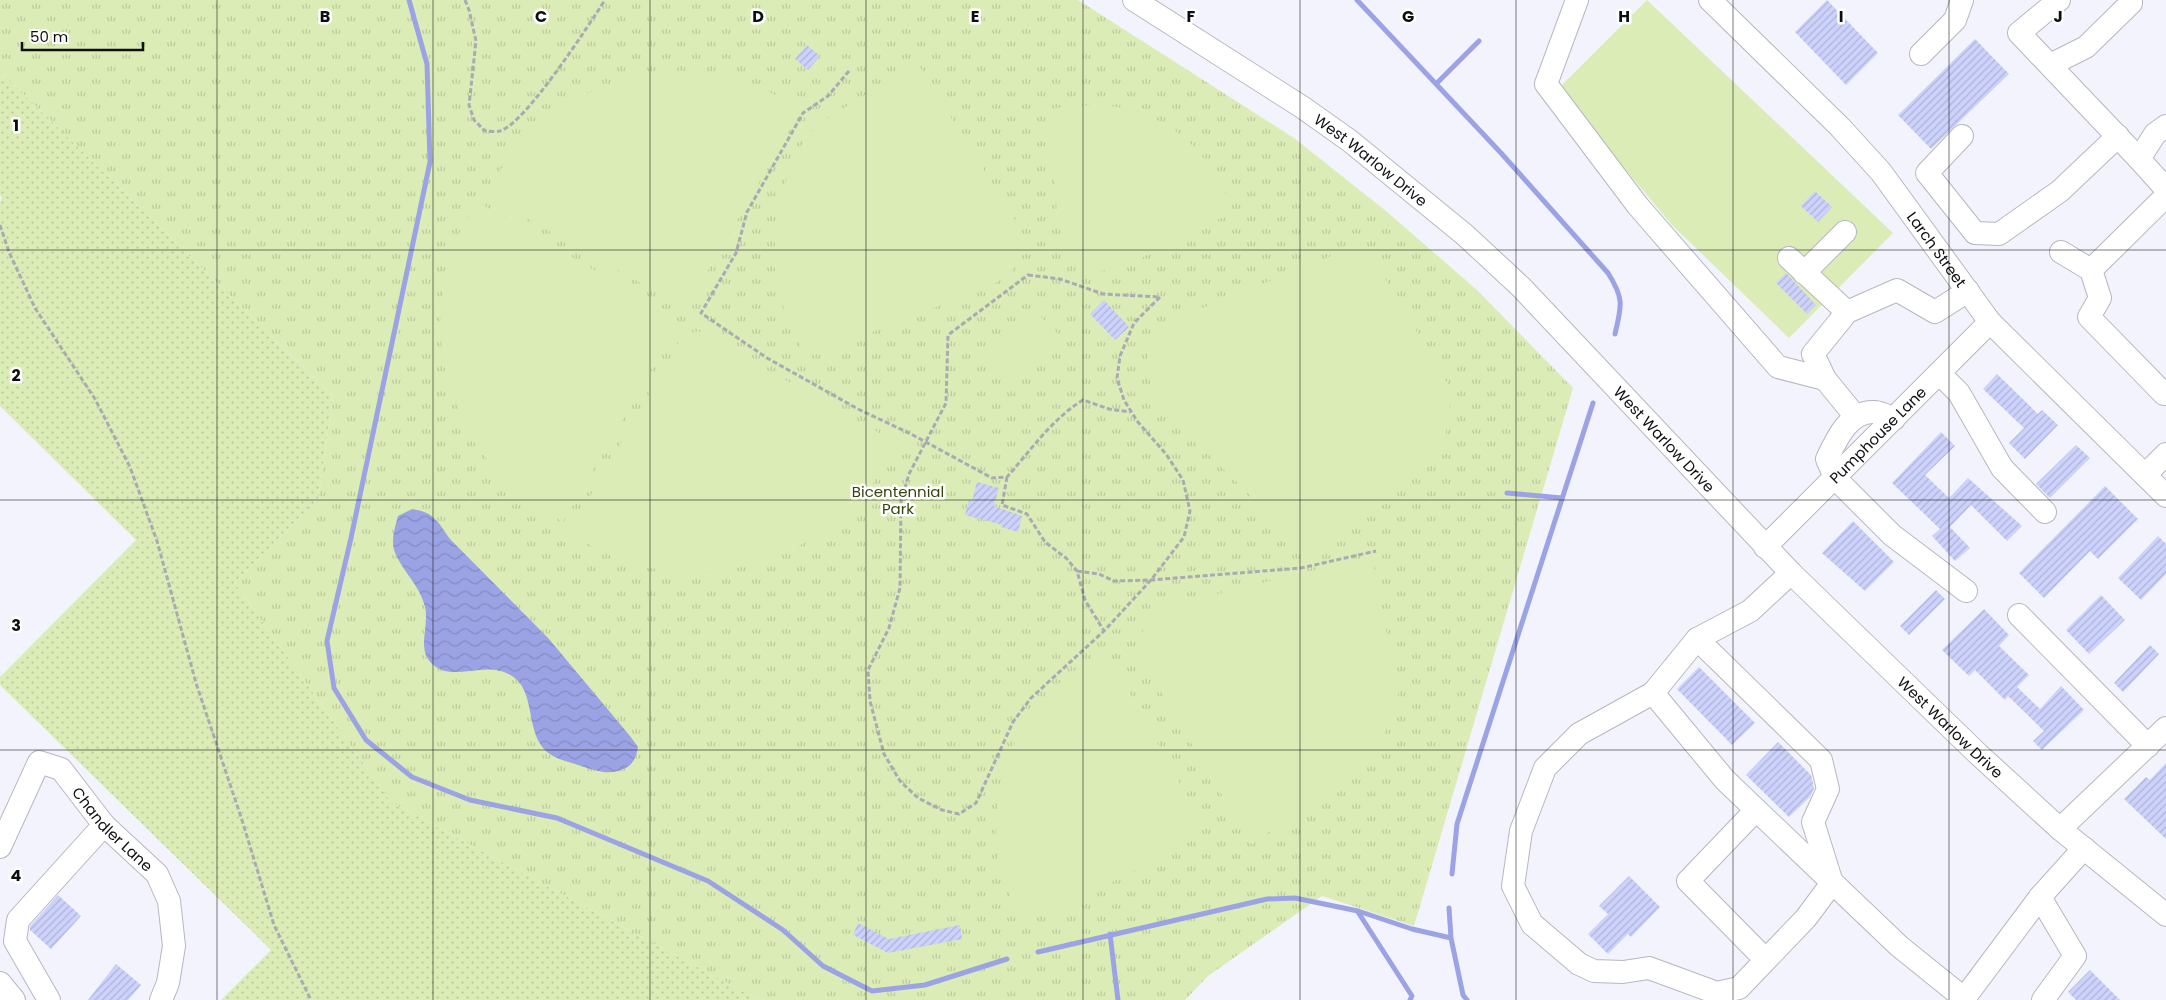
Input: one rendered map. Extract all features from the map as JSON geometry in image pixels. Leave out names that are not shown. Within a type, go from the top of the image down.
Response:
[{"type":"street","name":"West Warlow Drive","points":[[1134,0],[1302,107],[1350,141],[1465,235],[1520,287],[1791,573],[1978,754],[2060,829],[2166,915]]},
{"type":"street","points":[[1577,0],[1546,84],[1638,206],[1778,367],[1825,380]]},
{"type":"street","name":"Larch Street","points":[[1710,0],[1840,128],[1881,172],[1990,322],[2166,496]]},
{"type":"street","points":[[1921,54],[1955,20],[1962,0]]},
{"type":"street","points":[[2059,0],[2019,33],[2140,159],[2166,189]]},
{"type":"street","points":[[2050,65],[2086,48],[2131,3],[2131,0]]},
{"type":"street","points":[[2140,159],[2155,134],[2166,126]]},
{"type":"street","points":[[1962,136],[1927,173],[1975,233],[1999,234],[2060,191],[2118,136]]},
{"type":"street","points":[[2091,270],[2166,196]]},
{"type":"street","points":[[1845,232],[1797,266],[1847,312]]},
{"type":"street","points":[[2061,252],[2091,270],[2100,298],[2089,317],[2166,394]]},
{"type":"street","points":[[1856,417],[1825,380],[1813,354],[1847,312],[1897,290],[1935,312],[1968,291]]},
{"type":"street","name":"Pumphouse Lane","points":[[1765,547],[1990,322]]},
{"type":"street","points":[[1939,373],[1959,393],[2002,468],[2045,512]]},
{"type":"street","points":[[1894,419],[1875,412],[1856,417],[1840,433],[1827,459],[1835,478],[1892,535],[1966,591]]},
{"type":"street","points":[[2145,475],[2166,454]]},
{"type":"street","points":[[1791,573],[1750,610],[1697,639],[1653,693],[1579,734],[1546,768],[1520,831],[1513,886],[1532,924],[1583,958],[1594,971],[1623,972],[1649,968],[1716,992],[1738,988],[1806,918],[1832,883]]},
{"type":"street","points":[[2019,616],[2148,746]]},
{"type":"street","points":[[1697,639],[1821,760],[1828,788],[1813,822],[1832,883]]},
{"type":"street","points":[[1653,693],[1725,780],[1899,946],[1964,999],[2040,897],[2084,848]]},
{"type":"street","points":[[2060,829],[2166,728]]},
{"type":"street","name":"Chandler Lane","points":[[0,847],[40,762],[60,769],[104,824],[157,874],[169,902],[174,946],[168,983],[162,1000]]},
{"type":"street","points":[[1756,810],[1688,881],[1758,952]]},
{"type":"street","points":[[50,1000],[15,941],[18,920],[104,824]]},
{"type":"street","points":[[2040,897],[2075,956],[2043,1000]]},
{"type":"street","points":[[0,983],[14,1000]]},
{"type":"path","points":[[465,0],[476,41],[469,106],[474,120],[485,131],[500,131],[513,123],[527,109],[568,55],[605,0]]},
{"type":"path","points":[[849,71],[828,96],[803,114],[747,212],[736,253],[701,313],[768,358],[858,409],[992,478],[1007,477]]},
{"type":"path","points":[[0,225],[9,252],[35,308],[95,399],[130,467],[157,541],[196,683],[274,925],[311,1000]]},
{"type":"path","points":[[1028,275],[1060,279],[1103,294],[1160,297],[1134,322],[1120,356],[1117,378],[1124,400],[1131,412],[1166,454],[1183,480],[1190,511],[1184,537],[1151,580],[1104,630],[1031,698],[1013,722],[976,803],[959,814],[942,810],[918,798],[900,781],[884,754],[870,702],[868,670],[889,628],[900,588],[901,501],[909,474],[946,403],[948,335],[1028,275]]},
{"type":"path","points":[[1104,630],[1085,600],[1077,572],[1066,558],[1045,542],[1027,514],[1002,505],[1007,477],[1047,431],[1071,407],[1084,400],[1109,409],[1131,412]]},
{"type":"path","points":[[1077,572],[1100,574],[1114,581],[1151,580],[1301,568],[1376,551]]},
{"type":"green space","name":"Bicentennial Park","points":[[0,0],[1078,0],[1294,138],[1386,211],[1477,290],[1573,388],[1414,926],[1322,896],[1208,976],[1185,1000],[759,1000],[391,802],[235,583],[318,499],[333,396],[0,71]]},
{"type":"green space","points":[[1647,0],[1893,233],[1789,338],[1672,225],[1558,89]]},
{"type":"green space","points":[[919,66],[1018,225],[1021,242],[1011,273],[994,284],[815,355],[803,352],[777,293],[774,258],[777,212],[788,174],[805,138],[820,123],[910,67]]},
{"type":"green space","points":[[668,70],[709,74],[743,82],[769,92],[801,110],[693,296],[676,303],[484,194],[527,135],[558,109],[575,99],[611,84]]},
{"type":"green space","points":[[0,71],[333,396],[318,499],[235,583],[391,802],[759,1000],[221,1000],[271,950],[0,685],[0,677],[136,540],[0,406],[0,202],[2,198],[0,195]]},
{"type":"green space","points":[[1103,105],[1137,111],[1171,128],[1185,138],[1208,164],[1226,195],[1233,212],[1137,260],[1095,273],[1070,258],[1058,221],[1046,110],[1070,106]]},
{"type":"green space","points":[[478,202],[671,315],[674,330],[563,522],[519,493],[491,464],[472,437],[458,408],[447,377],[442,345],[441,312],[444,280],[455,242]]},
{"type":"green space","points":[[1364,243],[1452,391],[1444,446],[1307,552],[1155,401],[1149,376],[1148,358],[1150,350],[1170,321]]},
{"type":"green space","points":[[1032,308],[1058,334],[1012,379],[987,352]]},
{"type":"green space","points":[[698,331],[897,443],[877,478],[846,513],[820,533],[791,550],[761,562],[729,569],[696,572],[663,570],[630,563],[606,553],[569,533],[679,342],[688,334]]},
{"type":"green space","points":[[1372,556],[1399,699],[1372,763],[1251,844],[1136,650],[1151,610]]},
{"type":"green space","points":[[1107,653],[1198,816],[1199,830],[1191,841],[1058,910],[1021,919],[1005,883],[997,848],[997,803],[1007,763],[1014,744],[1024,726],[1049,693],[1075,671]]},
{"type":"water","points":[[412,509],[431,515],[450,539],[549,639],[638,747],[636,756],[630,766],[623,770],[603,772],[553,756],[544,749],[538,740],[527,697],[516,679],[496,670],[445,671],[429,661],[424,647],[426,615],[423,599],[397,557],[393,546],[398,516]]},
{"type":"building","points":[[1827,0],[1878,53],[1846,85],[1795,32]]},
{"type":"building","points":[[1975,39],[2009,74],[1931,149],[1898,115]]},
{"type":"building","points":[[807,45],[820,56],[808,70],[795,59]]},
{"type":"building","points":[[1815,191],[1832,207],[1818,222],[1801,206]]},
{"type":"building","points":[[1786,273],[1816,305],[1807,314],[1776,283]]},
{"type":"building","points":[[1104,300],[1129,327],[1115,340],[1090,314]]},
{"type":"building","points":[[1997,374],[2038,414],[2042,410],[2058,425],[2025,459],[2009,443],[2024,428],[1983,389]]},
{"type":"building","points":[[1941,432],[1955,446],[1925,475],[1949,498],[1968,478],[2022,526],[2007,541],[1971,505],[1950,527],[1970,548],[1955,561],[1932,536],[1940,529],[1892,483]]},
{"type":"building","points":[[2076,445],[2090,458],[2050,498],[2036,484]]},
{"type":"building","points":[[977,482],[999,488],[994,506],[1022,516],[1018,532],[1001,527],[1002,525],[965,515],[969,500],[972,501]]},
{"type":"building","points":[[2105,486],[2138,519],[2098,559],[2090,551],[2044,598],[2019,573]]},
{"type":"building","points":[[1853,521],[1894,562],[1865,591],[1822,553]]},
{"type":"building","points":[[2158,536],[2166,544],[2166,574],[2141,600],[2118,578]]},
{"type":"building","points":[[1936,590],[1945,599],[1909,635],[1900,626]]},
{"type":"building","points":[[2101,595],[2125,620],[2089,654],[2066,630]]},
{"type":"building","points":[[1984,609],[2009,635],[1999,646],[2029,675],[2017,687],[2040,709],[2061,686],[2084,710],[2042,750],[2033,741],[2044,731],[2008,696],[2005,700],[1975,670],[1969,676],[1942,650]]},
{"type":"building","points":[[2150,645],[2159,654],[2123,692],[2114,683]]},
{"type":"building","points":[[1699,667],[1755,723],[1732,745],[1677,689]]},
{"type":"building","points":[[1778,742],[1811,775],[1814,788],[1810,797],[1789,817],[1746,775]]},
{"type":"building","points":[[2166,763],[2166,839],[2124,799],[2146,777],[2150,780]]},
{"type":"building","points":[[1629,876],[1660,907],[1631,937],[1628,934],[1608,954],[1588,934],[1608,914],[1599,906]]},
{"type":"building","points":[[58,895],[81,916],[51,949],[30,930],[30,926]]},
{"type":"building","points":[[858,923],[889,939],[960,925],[962,939],[888,953],[853,935]]},
{"type":"building","points":[[116,964],[141,985],[128,1000],[88,1000]]},
{"type":"building","points":[[2090,970],[2120,1000],[2076,1000],[2068,992]]},
{"type":"waterway","points":[[409,0],[427,64],[430,162],[351,538],[327,641],[334,688],[366,740],[412,777],[470,800],[557,818],[708,881],[783,930],[823,966],[872,991],[925,985],[1007,959]]},
{"type":"waterway","points":[[1357,0],[1501,153],[1608,273],[1617,289],[1620,302],[1615,334]]},
{"type":"waterway","points":[[1436,84],[1479,41]]},
{"type":"waterway","points":[[1452,874],[1457,824],[1593,403]]},
{"type":"waterway","points":[[1507,493],[1562,498]]},
{"type":"waterway","points":[[1038,952],[1267,899],[1295,898],[1358,911],[1412,929],[1451,938]]},
{"type":"waterway","points":[[1449,908],[1451,938],[1463,995],[1467,1000]]},
{"type":"waterway","points":[[1358,912],[1412,996],[1410,1000]]},
{"type":"waterway","points":[[1110,934],[1118,1000]]}]
